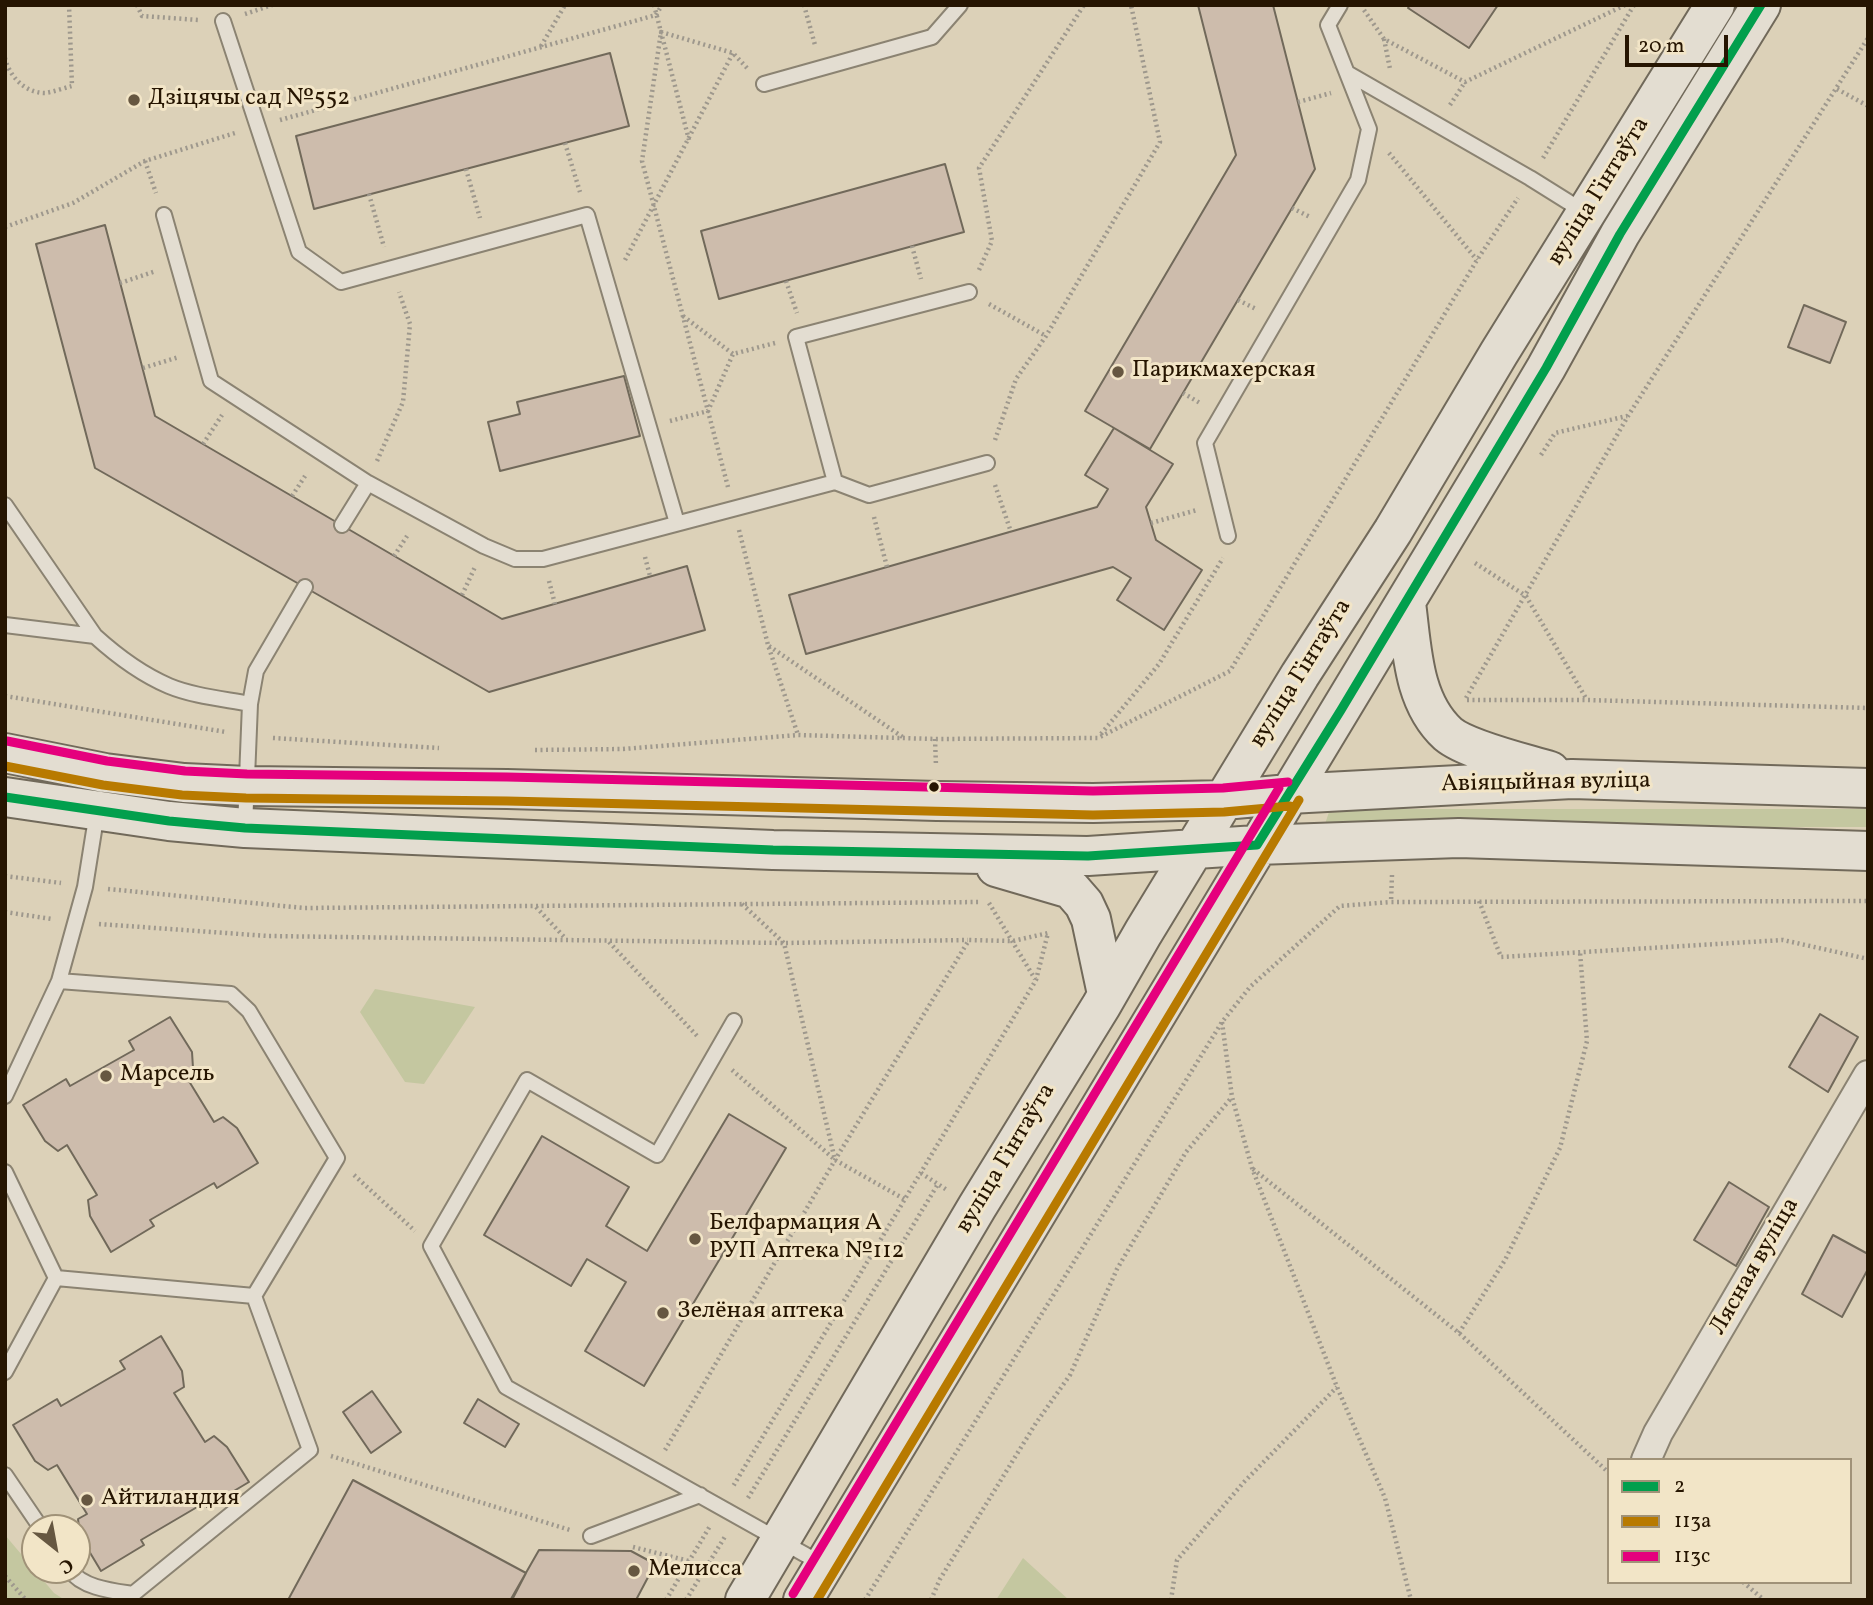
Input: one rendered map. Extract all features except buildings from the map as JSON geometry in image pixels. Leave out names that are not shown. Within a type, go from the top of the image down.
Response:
[{"type":"main road","name":"вуліца Гінтаўта","points":[[803,1600],[1546,368],[1603,224],[1715,5]]},
{"type":"main road","name":"вуліца Гінтаўта","points":[[745,1600],[977,1207],[1300,675],[1393,531],[1499,353],[1603,224],[1761,5]]},
{"type":"main road","points":[[1406,603],[1416,682],[1433,715],[1449,734],[1475,747],[1572,779]]},
{"type":"main road","name":"Авіяцыйная вуліца","points":[[5,753],[105,773],[184,783],[937,801],[1093,803],[1224,800],[1572,779],[1868,788]]},
{"type":"main road","points":[[5,797],[169,821],[245,828],[773,850],[1088,856],[1257,845],[1459,838],[1868,851]]},
{"type":"main road","points":[[947,852],[1071,888],[1084,904],[1091,919],[1107,995]]},
{"type":"street","name":"Лясная вуліца","points":[[1647,1458],[1665,1422],[1868,1075]]},
{"type":"lane","points":[[764,85],[932,37],[960,5]]},
{"type":"lane","points":[[1228,536],[1205,443],[1358,180],[1369,129],[1328,25],[1340,5]]},
{"type":"lane","points":[[223,21],[299,252],[341,282],[587,215],[677,523]]},
{"type":"lane","points":[[1349,74],[1530,178],[1603,224]]},
{"type":"lane","points":[[164,215],[212,381],[368,483],[484,546],[515,559],[543,559],[835,482],[869,495],[987,463]]},
{"type":"lane","points":[[835,482],[800,336],[969,292]]},
{"type":"lane","points":[[342,525],[368,483]]},
{"type":"lane","points":[[5,505],[95,636],[137,670],[170,687],[250,704]]},
{"type":"lane","points":[[245,828],[250,704],[256,671],[304,587]]},
{"type":"lane","points":[[5,625],[95,636]]},
{"type":"lane","points":[[5,1096],[58,981],[76,923],[105,773]]},
{"type":"lane","points":[[58,981],[230,994],[248,1011],[337,1158],[254,1296]]},
{"type":"lane","points":[[734,1021],[657,1155],[527,1080],[430,1246],[506,1387],[824,1565]]},
{"type":"lane","points":[[5,1172],[56,1278]]},
{"type":"lane","points":[[56,1278],[254,1296]]},
{"type":"lane","points":[[5,1372],[56,1278]]},
{"type":"lane","points":[[91,1584],[108,1591],[134,1594],[310,1450],[254,1296]]},
{"type":"lane","points":[[5,1475],[31,1514]]},
{"type":"lane","points":[[591,1536],[700,1495]]},
{"type":"path","points":[[5,58],[8,70],[27,89],[45,93],[72,86],[69,5]]},
{"type":"path","points":[[541,46],[565,5]]},
{"type":"path","points":[[654,5],[689,140]]},
{"type":"path","points":[[5,228],[73,203],[145,161],[257,126],[656,15],[662,5]]},
{"type":"path","points":[[804,5],[822,68]]},
{"type":"path","points":[[1046,336],[969,292],[992,240],[979,168],[1084,5]]},
{"type":"path","points":[[1011,531],[987,463],[1016,379],[1046,336],[1160,142],[1132,5]]},
{"type":"path","points":[[1356,5],[1364,10],[1384,39],[1465,82],[1625,5]]},
{"type":"path","points":[[526,750],[623,749],[798,735],[1098,738],[1230,671],[1634,5]]},
{"type":"path","points":[[661,32],[733,53],[764,85]]},
{"type":"path","points":[[661,32],[642,161],[768,645],[798,735]]},
{"type":"path","points":[[1868,38],[1628,416],[1466,700],[1587,700],[1868,708]]},
{"type":"path","points":[[610,289],[733,53]]},
{"type":"path","points":[[1837,89],[1868,106]]},
{"type":"path","points":[[1369,129],[1477,260]]},
{"type":"path","points":[[565,143],[587,215]]},
{"type":"path","points":[[145,161],[164,215]]},
{"type":"path","points":[[466,169],[486,242]]},
{"type":"path","points":[[368,483],[403,402],[410,324],[390,268],[369,194]]},
{"type":"path","points":[[912,246],[928,303]]},
{"type":"path","points":[[120,283],[178,264]]},
{"type":"path","points":[[733,354],[800,336],[786,281]]},
{"type":"path","points":[[683,316],[733,354]]},
{"type":"path","points":[[143,368],[202,350]]},
{"type":"path","points":[[708,411],[733,354]]},
{"type":"path","points":[[203,444],[235,397]]},
{"type":"path","points":[[650,425],[708,411]]},
{"type":"path","points":[[1536,463],[1555,433],[1628,416]]},
{"type":"path","points":[[869,495],[887,567]]},
{"type":"path","points":[[1151,523],[1220,503]]},
{"type":"path","points":[[1098,738],[1159,664],[1222,560],[1228,536]]},
{"type":"path","points":[[1468,575],[1482,552]]},
{"type":"path","points":[[1475,564],[1526,596],[1587,700]]},
{"type":"path","points":[[768,645],[905,738]]},
{"type":"path","points":[[5,696],[248,736],[442,749]]},
{"type":"path","points":[[1391,902],[1392,871]]},
{"type":"path","points":[[5,876],[85,887],[304,908],[988,902],[1036,979]]},
{"type":"path","points":[[1479,901],[1501,957],[1783,940],[1868,959]]},
{"type":"path","points":[[864,1600],[1222,1022],[1250,987],[1340,906],[1391,902],[1479,901],[1868,901]]},
{"type":"path","points":[[742,904],[784,943],[835,1160],[906,1200]]},
{"type":"path","points":[[536,906],[567,940]]},
{"type":"path","points":[[5,912],[76,923],[268,936],[784,943],[969,940],[1013,942],[1048,933],[1036,979],[666,1600]]},
{"type":"path","points":[[654,1469],[835,1160],[969,940]]},
{"type":"path","points":[[1459,1333],[1505,1260],[1560,1148],[1587,1041],[1580,952]]},
{"type":"path","points":[[1222,1022],[1231,1097],[1252,1168],[1337,1387],[1385,1498],[1412,1600]]},
{"type":"path","points":[[930,1600],[940,1579],[1036,1423],[1070,1375],[1117,1269],[1186,1152],[1231,1097]]},
{"type":"path","points":[[337,1158],[430,1246]]},
{"type":"path","points":[[1252,1168],[1459,1333],[1607,1470]]},
{"type":"path","points":[[687,1600],[938,1184]]},
{"type":"path","points":[[1171,1600],[1177,1560],[1244,1482],[1337,1387]]},
{"type":"path","points":[[310,1450],[591,1536],[689,1561]]},
{"type":"path","points":[[5,1576],[26,1600]]},
{"type":"path","points":[[1745,1584],[1764,1600]]},
{"type":"green space","points":[[1330,809],[1868,809],[1868,827],[1324,827]]},
{"type":"green space","points":[[375,989],[475,1007],[424,1084],[405,1082],[360,1012]]},
{"type":"green space","points":[[5,1535],[21,1554],[21,1584],[46,1584],[65,1600],[5,1600]]},
{"type":"green space","points":[[1023,1558],[1069,1600],[996,1600]]},
{"type":"transit line","name":"2","points":[[5,797],[169,821],[245,828],[773,850],[1088,856],[1257,845],[1546,368],[1620,234],[1761,5]]},
{"type":"transit line","name":"113с","points":[[7,741],[107,761],[185,771],[247,774],[507,777],[1093,791],[1223,788],[1288,782]]},
{"type":"transit line","name":"113а","points":[[5,766],[103,785],[182,795],[246,798],[507,801],[1093,815],[1224,812],[1290,806]]},
{"type":"transit line","name":"113с","points":[[793,1594],[1279,788]]},
{"type":"transit line","name":"113а","points":[[817,1600],[1299,800]]},
{"type":"place","name":"Дзіцячы сад №552","points":[[134,100]]},
{"type":"place","name":"Парикмахерская","points":[[1118,372]]},
{"type":"place","name":"Марсель","points":[[106,1076]]},
{"type":"place","name":"Белфармация А РУП Аптека №112","points":[[695,1239]]},
{"type":"place","name":"Зелёная аптека","points":[[663,1313]]},
{"type":"place","name":"Айтиландия","points":[[87,1500]]},
{"type":"place","name":"Мелисса","points":[[634,1571]]}]
